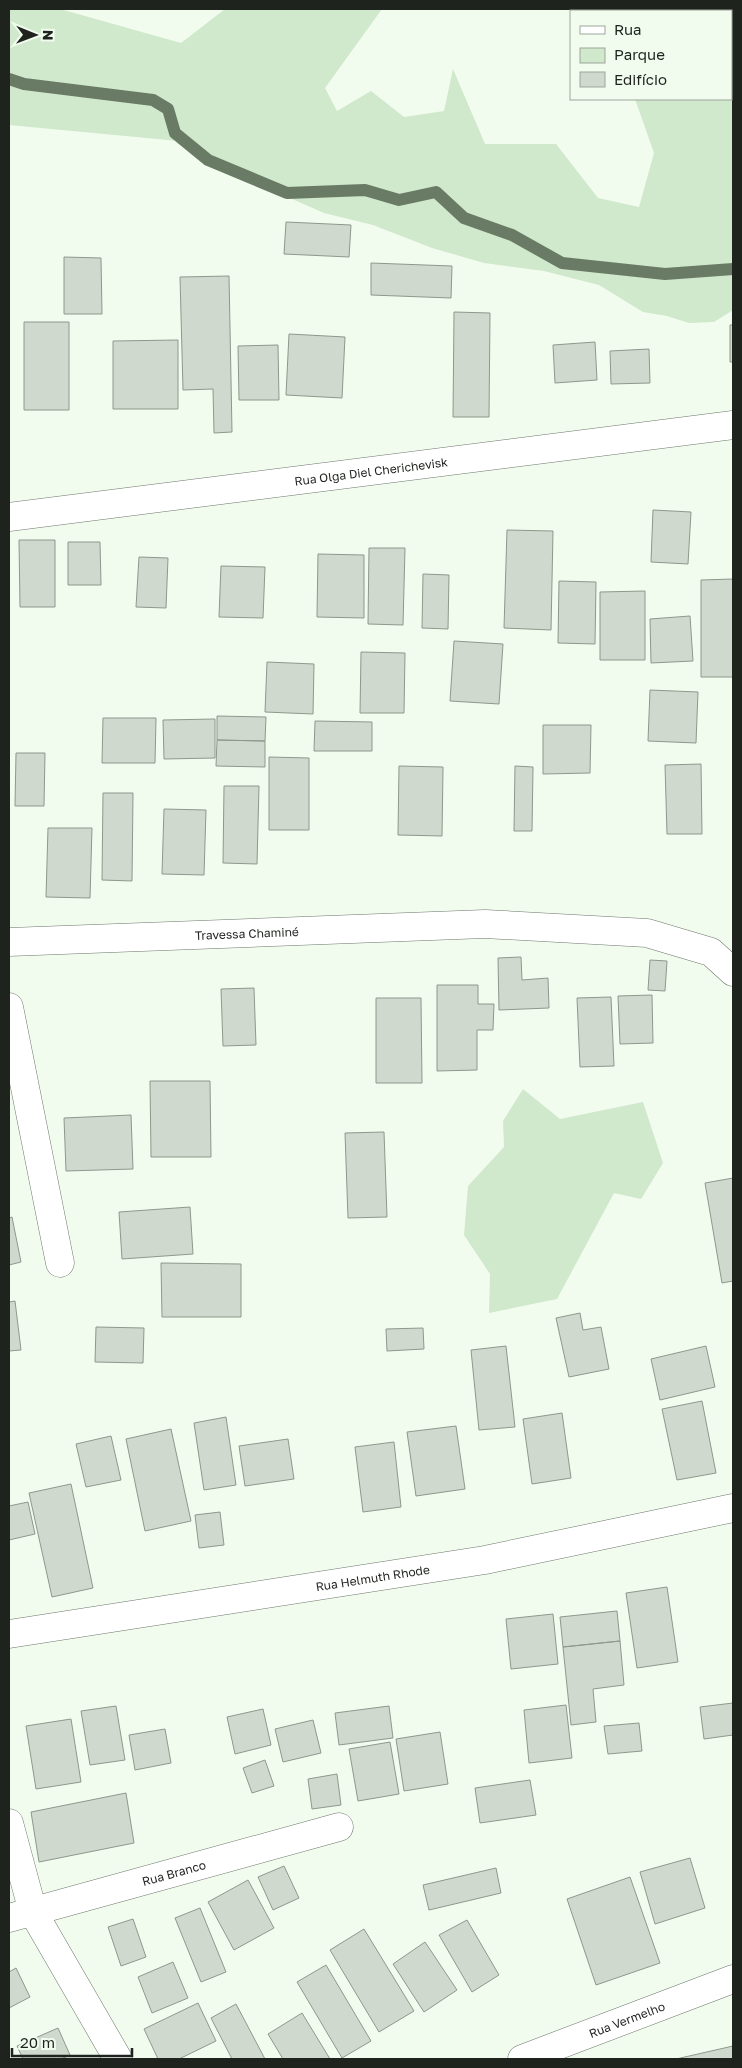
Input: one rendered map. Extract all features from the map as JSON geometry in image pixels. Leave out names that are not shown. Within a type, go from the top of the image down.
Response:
[{"type":"street","name":"Rua Olga Diel Cherichevisk","points":[[9,517],[733,425]]},
{"type":"street","name":"Travessa Chaminé","points":[[9,942],[485,924],[647,933],[711,952],[733,972]]},
{"type":"street","points":[[9,1007],[60,1263]]},
{"type":"street","name":"Rua Helmuth Rhode","points":[[9,1634],[485,1560],[733,1508]]},
{"type":"street","points":[[9,1823],[21,1915],[118,2059]]},
{"type":"street","name":"Rua Branco","points":[[21,1915],[339,1827]]},
{"type":"street","name":"Rua Vermelho","points":[[522,2059],[733,1979]]},
{"type":"green space","points":[[9,9],[60,9],[181,43],[225,9],[382,9],[325,88],[337,111],[371,91],[404,117],[444,111],[453,69],[485,144],[556,144],[598,198],[639,207],[654,153],[635,100],[732,100],[732,74],[733,310],[714,322],[689,323],[667,316],[643,312],[599,285],[544,271],[484,263],[432,248],[373,225],[324,213],[235,174],[189,142],[9,125]]},
{"type":"green space","points":[[523,1089],[560,1119],[643,1102],[663,1163],[641,1199],[614,1193],[557,1299],[489,1313],[490,1274],[464,1235],[468,1186],[504,1147],[503,1121]]},
{"type":"building","points":[[626,9],[670,9],[668,10]]},
{"type":"building","points":[[286,222],[351,225],[349,257],[284,254]]},
{"type":"building","points":[[64,257],[101,258],[102,314],[64,314]]},
{"type":"building","points":[[371,263],[452,266],[451,298],[371,295]]},
{"type":"building","points":[[229,276],[232,432],[214,433],[213,389],[183,390],[180,277]]},
{"type":"building","points":[[454,312],[490,313],[489,417],[453,417]]},
{"type":"building","points":[[24,322],[69,322],[69,410],[24,410]]},
{"type":"building","points":[[730,325],[733,325],[733,362],[730,362]]},
{"type":"building","points":[[289,334],[345,337],[342,398],[286,395]]},
{"type":"building","points":[[178,340],[178,409],[113,409],[113,341]]},
{"type":"building","points":[[595,342],[597,380],[555,383],[553,345]]},
{"type":"building","points":[[278,345],[279,400],[239,400],[238,346]]},
{"type":"building","points":[[649,349],[650,383],[611,384],[610,351]]},
{"type":"building","points":[[653,510],[691,512],[688,564],[651,562]]},
{"type":"building","points":[[507,530],[553,531],[551,630],[504,628]]},
{"type":"building","points":[[19,540],[55,540],[55,607],[20,607]]},
{"type":"building","points":[[68,542],[100,542],[101,585],[68,585]]},
{"type":"building","points":[[369,548],[405,548],[403,625],[368,624]]},
{"type":"building","points":[[318,554],[364,555],[364,618],[317,617]]},
{"type":"building","points":[[139,557],[168,558],[166,608],[136,607]]},
{"type":"building","points":[[221,566],[265,567],[263,618],[219,617]]},
{"type":"building","points":[[423,574],[449,575],[448,629],[422,628]]},
{"type":"building","points":[[733,579],[733,677],[701,677],[701,580]]},
{"type":"building","points":[[559,581],[596,582],[595,644],[558,643]]},
{"type":"building","points":[[645,591],[645,660],[600,660],[600,592]]},
{"type":"building","points":[[690,616],[693,661],[651,663],[650,619]]},
{"type":"building","points":[[454,641],[503,644],[499,704],[450,701]]},
{"type":"building","points":[[361,652],[405,653],[404,713],[360,713]]},
{"type":"building","points":[[267,662],[314,664],[313,714],[265,712]]},
{"type":"building","points":[[650,690],[698,692],[696,743],[648,741]]},
{"type":"building","points":[[217,716],[266,717],[265,741],[217,740]]},
{"type":"building","points":[[103,718],[156,718],[155,763],[102,763]]},
{"type":"building","points":[[215,719],[215,758],[164,759],[163,720]]},
{"type":"building","points":[[315,721],[372,722],[372,751],[314,751]]},
{"type":"building","points":[[543,725],[591,725],[590,773],[543,774]]},
{"type":"building","points":[[217,740],[265,741],[265,767],[216,766]]},
{"type":"building","points":[[16,753],[45,753],[44,806],[15,806]]},
{"type":"building","points":[[269,757],[309,758],[309,830],[269,830]]},
{"type":"building","points":[[701,764],[702,834],[667,834],[665,765]]},
{"type":"building","points":[[399,766],[443,767],[442,836],[398,835]]},
{"type":"building","points":[[515,766],[533,767],[532,831],[514,831]]},
{"type":"building","points":[[224,786],[259,786],[257,864],[223,863]]},
{"type":"building","points":[[103,793],[133,793],[132,881],[102,880]]},
{"type":"building","points":[[164,809],[206,810],[204,875],[162,874]]},
{"type":"building","points":[[48,828],[92,828],[90,898],[46,897]]},
{"type":"building","points":[[521,957],[522,980],[548,978],[549,1008],[499,1010],[498,958]]},
{"type":"building","points":[[650,960],[667,961],[665,991],[648,990]]},
{"type":"building","points":[[437,985],[478,985],[478,1004],[494,1004],[493,1030],[477,1030],[477,1070],[437,1071]]},
{"type":"building","points":[[254,988],[256,1045],[223,1046],[221,989]]},
{"type":"building","points":[[652,995],[653,1043],[620,1044],[618,996]]},
{"type":"building","points":[[611,997],[614,1066],[580,1067],[577,998]]},
{"type":"building","points":[[376,998],[421,998],[422,1083],[376,1083]]},
{"type":"building","points":[[150,1081],[210,1081],[211,1157],[151,1157]]},
{"type":"building","points":[[131,1115],[133,1169],[66,1171],[64,1118]]},
{"type":"building","points":[[384,1132],[387,1217],[348,1218],[345,1133]]},
{"type":"building","points":[[733,1178],[733,1281],[722,1283],[705,1183]]},
{"type":"building","points":[[190,1207],[193,1254],[122,1259],[119,1212]]},
{"type":"building","points":[[12,1217],[21,1262],[9,1265],[9,1218]]},
{"type":"building","points":[[161,1263],[241,1264],[241,1317],[162,1317]]},
{"type":"building","points":[[15,1301],[21,1350],[9,1351],[9,1302]]},
{"type":"building","points":[[580,1313],[583,1330],[601,1327],[609,1369],[569,1377],[556,1318]]},
{"type":"building","points":[[96,1327],[144,1328],[143,1363],[95,1362]]},
{"type":"building","points":[[423,1328],[424,1349],[387,1351],[386,1329]]},
{"type":"building","points":[[506,1346],[515,1427],[479,1430],[471,1350]]},
{"type":"building","points":[[706,1346],[715,1387],[660,1400],[651,1359]]},
{"type":"building","points":[[702,1401],[716,1473],[677,1480],[662,1409]]},
{"type":"building","points":[[562,1413],[571,1478],[532,1484],[523,1419]]},
{"type":"building","points":[[226,1417],[236,1485],[204,1490],[194,1423]]},
{"type":"building","points":[[456,1426],[465,1489],[416,1496],[407,1432]]},
{"type":"building","points":[[171,1429],[191,1521],[145,1531],[126,1439]]},
{"type":"building","points":[[111,1436],[121,1480],[86,1487],[76,1444]]},
{"type":"building","points":[[288,1439],[294,1479],[245,1486],[239,1446]]},
{"type":"building","points":[[394,1442],[401,1507],[363,1512],[355,1447]]},
{"type":"building","points":[[71,1484],[93,1588],[52,1597],[29,1493]]},
{"type":"building","points":[[28,1502],[35,1534],[9,1540],[9,1506]]},
{"type":"building","points":[[220,1512],[224,1545],[199,1548],[195,1515]]},
{"type":"building","points":[[667,1587],[678,1662],[637,1668],[626,1593]]},
{"type":"building","points":[[617,1611],[620,1641],[563,1647],[560,1617]]},
{"type":"building","points":[[553,1614],[558,1664],[511,1669],[506,1619]]},
{"type":"building","points":[[620,1641],[624,1685],[593,1689],[596,1722],[571,1725],[563,1647]]},
{"type":"building","points":[[733,1703],[733,1735],[704,1739],[700,1707]]},
{"type":"building","points":[[566,1705],[572,1758],[529,1763],[524,1710]]},
{"type":"building","points":[[116,1706],[125,1760],[90,1765],[81,1711]]},
{"type":"building","points":[[389,1706],[393,1738],[339,1745],[335,1713]]},
{"type":"building","points":[[263,1709],[271,1745],[235,1754],[227,1717]]},
{"type":"building","points":[[71,1719],[81,1782],[36,1789],[26,1726]]},
{"type":"building","points":[[313,1720],[321,1753],[283,1762],[275,1729]]},
{"type":"building","points":[[639,1723],[642,1751],[608,1754],[604,1726]]},
{"type":"building","points":[[165,1729],[171,1763],[135,1770],[129,1735]]},
{"type":"building","points":[[440,1732],[448,1784],[404,1791],[396,1739]]},
{"type":"building","points":[[390,1742],[399,1794],[358,1801],[349,1749]]},
{"type":"building","points":[[265,1760],[274,1786],[252,1793],[243,1768]]},
{"type":"building","points":[[337,1774],[341,1805],[312,1809],[308,1779]]},
{"type":"building","points":[[530,1780],[536,1815],[480,1823],[475,1788]]},
{"type":"building","points":[[126,1793],[134,1843],[39,1862],[31,1812]]},
{"type":"building","points":[[690,1858],[705,1908],[655,1924],[640,1872]]},
{"type":"building","points":[[284,1866],[299,1898],[273,1910],[258,1877]]},
{"type":"building","points":[[496,1868],[501,1893],[429,1910],[423,1885]]},
{"type":"building","points":[[630,1877],[660,1963],[596,1985],[567,1899]]},
{"type":"building","points":[[248,1880],[274,1928],[234,1950],[208,1902]]},
{"type":"building","points":[[200,1908],[226,1972],[201,1982],[175,1918]]},
{"type":"building","points":[[133,1919],[146,1957],[121,1966],[108,1927]]},
{"type":"building","points":[[467,1920],[499,1975],[472,1992],[439,1935]]},
{"type":"building","points":[[364,1929],[414,2011],[379,2032],[330,1950]]},
{"type":"building","points":[[425,1942],[457,1990],[424,2012],[393,1964]]},
{"type":"building","points":[[173,1962],[188,1998],[152,2013],[138,1977]]},
{"type":"building","points":[[326,1965],[371,2041],[342,2058],[297,1982]]},
{"type":"building","points":[[16,1968],[30,1997],[9,2008],[9,1972]]},
{"type":"building","points":[[198,2003],[216,2041],[179,2059],[158,2059],[144,2029]]},
{"type":"building","points":[[236,2004],[265,2059],[232,2059],[211,2018]]},
{"type":"building","points":[[302,2013],[330,2059],[283,2059],[268,2034]]},
{"type":"building","points":[[58,2028],[70,2055],[61,2059],[23,2059],[17,2046]]},
{"type":"building","points":[[733,2046],[733,2059],[676,2059]]},
{"type":"waterway","points":[[9,79],[24,84],[153,100],[168,109],[175,133],[208,160],[287,193],[365,190],[399,200],[436,192],[464,218],[512,235],[562,263],[665,274],[733,269]]}]
